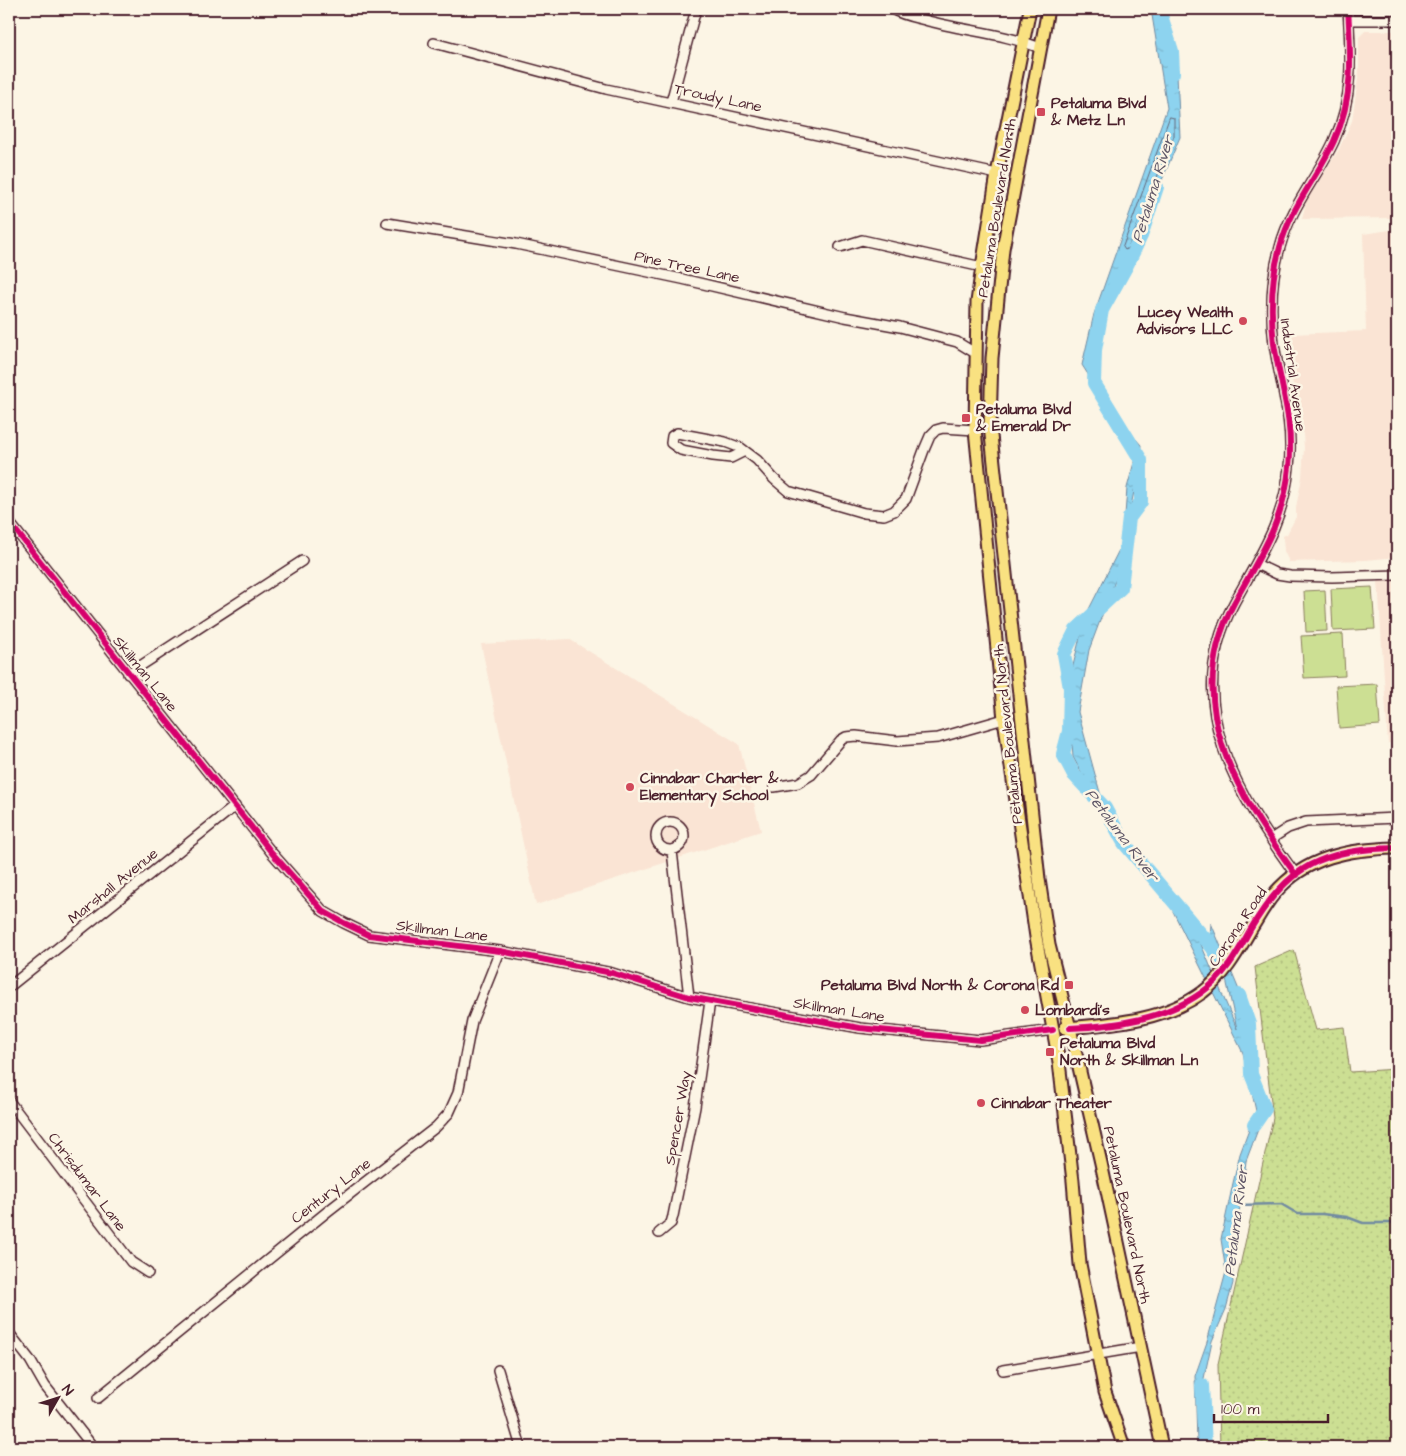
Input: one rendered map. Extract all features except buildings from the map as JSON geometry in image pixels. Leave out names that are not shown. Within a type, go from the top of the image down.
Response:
[{"type":"main road","name":"Petaluma Boulevard North","points":[[1030,9],[997,174],[977,302],[975,430],[1004,719],[1036,936],[1060,1062],[1080,1264],[1105,1392],[1124,1447]]},
{"type":"main road","name":"Petaluma Boulevard North","points":[[1048,9],[1003,249],[992,358],[990,426],[1039,879],[1049,945],[1070,1028],[1162,1447]]},
{"type":"main road","name":"Corona Road","points":[[1053,1030],[1140,1020],[1182,1004],[1202,993],[1226,970],[1236,957],[1270,899],[1276,891],[1296,874],[1319,860],[1332,855],[1361,850],[1397,848]]},
{"type":"street","points":[[671,102],[696,9]]},
{"type":"street","points":[[892,9],[940,24],[1024,41],[1040,48]]},
{"type":"street","name":"Industrial Avenue","points":[[1296,874],[1255,816],[1231,772],[1217,728],[1212,686],[1215,657],[1221,633],[1233,604],[1271,536],[1287,485],[1290,450],[1289,418],[1272,327],[1271,308],[1274,269],[1291,215],[1335,140],[1345,112],[1351,76],[1348,9]]},
{"type":"street","points":[[1349,20],[1397,20]]},
{"type":"street","name":"Troudy Lane","points":[[434,43],[606,89],[997,174]]},
{"type":"street","name":"Pine Tree Lane","points":[[387,223],[516,244],[691,281],[845,317],[900,327],[957,342],[975,353]]},
{"type":"street","points":[[840,247],[862,240],[982,267]]},
{"type":"street","points":[[745,451],[731,458],[695,454],[676,447],[671,443],[672,436],[677,433],[725,442],[745,451],[757,460],[788,491],[864,512],[884,515],[894,511],[906,499],[930,436],[936,430],[943,428],[975,430]]},
{"type":"street","name":"Skillman Lane","points":[[9,522],[272,853],[323,911],[344,923],[369,935],[500,951],[612,973],[689,997],[860,1028],[980,1040],[1053,1030]]},
{"type":"street","points":[[128,674],[302,561]]},
{"type":"street","points":[[1256,564],[1277,574],[1290,576],[1397,575]]},
{"type":"street","points":[[774,787],[798,783],[811,775],[841,740],[846,737],[856,736],[897,741],[922,740],[938,738],[1004,719]]},
{"type":"street","name":"Marshall Avenue","points":[[9,987],[235,806]]},
{"type":"street","points":[[1271,839],[1288,828],[1306,822],[1397,818]]},
{"type":"street","points":[[672,850],[689,997]]},
{"type":"street","name":"Century Lane","points":[[98,1398],[436,1126],[449,1113],[458,1092],[472,1021],[500,951]]},
{"type":"street","name":"Spencer Way","points":[[659,1233],[671,1223],[675,1209],[695,1107],[710,1001]]},
{"type":"street","name":"Chrisdumar Lane","points":[[9,1101],[130,1262],[148,1273]]},
{"type":"street","points":[[9,1333],[30,1360],[42,1381],[93,1447]]},
{"type":"street","points":[[1003,1370],[1140,1347]]},
{"type":"street","points":[[498,1370],[521,1447]]},
{"type":"shaded area","points":[[1365,31],[1397,31],[1397,218],[1302,219],[1306,202],[1339,149],[1352,121],[1359,72],[1359,37]]},
{"type":"shaded area","points":[[1397,229],[1397,557],[1366,560],[1289,562],[1284,551],[1283,536],[1287,534],[1296,517],[1304,448],[1302,420],[1292,381],[1295,373],[1291,334],[1366,331],[1363,234]]},
{"type":"shaded area","points":[[1378,581],[1397,581],[1397,743],[1388,743]]},
{"type":"shaded area","name":"Cinnabar Charter & Elementary School","points":[[569,639],[739,744],[761,831],[536,905],[481,644]]},
{"type":"green space","points":[[1372,587],[1375,629],[1333,631],[1331,589]]},
{"type":"green space","points":[[1325,590],[1327,631],[1306,632],[1304,591]]},
{"type":"green space","points":[[1343,634],[1345,676],[1304,678],[1301,636]]},
{"type":"green space","points":[[1377,684],[1380,725],[1339,728],[1336,686]]},
{"type":"green space","points":[[1294,950],[1316,1030],[1344,1027],[1350,1072],[1397,1069],[1397,1447],[1220,1447],[1218,1364],[1273,1118],[1255,967]]},
{"type":"water","points":[[1151,9],[1161,9],[1177,75],[1180,137],[1116,290],[1096,328],[1090,367],[1123,424],[1141,445],[1139,467],[1131,506],[1132,536],[1089,650],[1078,712],[1102,800],[1132,847],[1189,916],[1237,1029],[1226,979],[1210,938],[1211,923],[1244,1002],[1250,1058],[1265,1111],[1246,1161],[1232,1251],[1233,1283],[1226,1309],[1212,1341],[1203,1383],[1203,1440],[1206,1447],[1199,1447],[1197,1442],[1195,1376],[1207,1342],[1226,1272],[1221,1239],[1240,1154],[1256,1111],[1243,1053],[1163,891],[1105,817],[1073,757],[1068,686],[1085,617],[1123,542],[1127,488],[1136,455],[1082,365],[1094,314],[1167,108]]},
{"type":"waterway","name":"Petaluma River","points":[[1159,9],[1172,51],[1173,73]]},
{"type":"waterway","name":"Petaluma River","points":[[1157,187],[1141,236],[1102,310],[1095,350],[1094,383],[1141,460],[1141,502],[1129,518],[1121,588],[1076,630],[1064,654],[1070,688],[1069,731],[1063,754],[1074,775],[1105,808],[1124,843],[1212,947],[1225,969]]},
{"type":"waterway","name":"Petaluma River","points":[[1239,995],[1249,1024],[1251,1074],[1265,1109],[1254,1125]]},
{"type":"waterway","points":[[1238,1205],[1281,1204],[1298,1214],[1347,1217],[1363,1223],[1397,1223]]},
{"type":"waterway","name":"Petaluma River","points":[[1202,1385],[1205,1447]]},
{"type":"cycle path","points":[[1296,875],[1254,813],[1236,780],[1223,746],[1214,712],[1213,677],[1219,640],[1234,603],[1269,538],[1282,505],[1286,487],[1290,435],[1274,344],[1272,319],[1273,283],[1277,259],[1285,232],[1297,205],[1334,141],[1345,109],[1350,76],[1348,9]]},
{"type":"cycle path","points":[[9,522],[272,853],[323,911],[344,923],[369,935],[500,951],[612,973],[689,997],[860,1028],[980,1040],[1053,1030]]},
{"type":"cycle path","points":[[1070,1028],[1121,1023],[1155,1015],[1187,1002],[1217,980],[1235,956],[1264,908],[1294,876],[1310,865],[1328,857],[1348,852],[1397,848]]},
{"type":"place","name":"Petaluma Blvd & Metz Ln","points":[[1041,112]]},
{"type":"place","name":"Lucey Wealth Advisors LLC","points":[[1243,321]]},
{"type":"place","name":"Petaluma Blvd & Emerald Dr","points":[[966,418]]},
{"type":"place","name":"Cinnabar Charter & Elementary School","points":[[630,787]]},
{"type":"place","name":"Petaluma Blvd North & Corona Rd","points":[[1069,985]]},
{"type":"place","name":"Lombardi's","points":[[1025,1010]]},
{"type":"place","name":"Petaluma Blvd North & Skillman Ln","points":[[1050,1052]]},
{"type":"place","name":"Cinnabar Theater","points":[[981,1103]]}]
